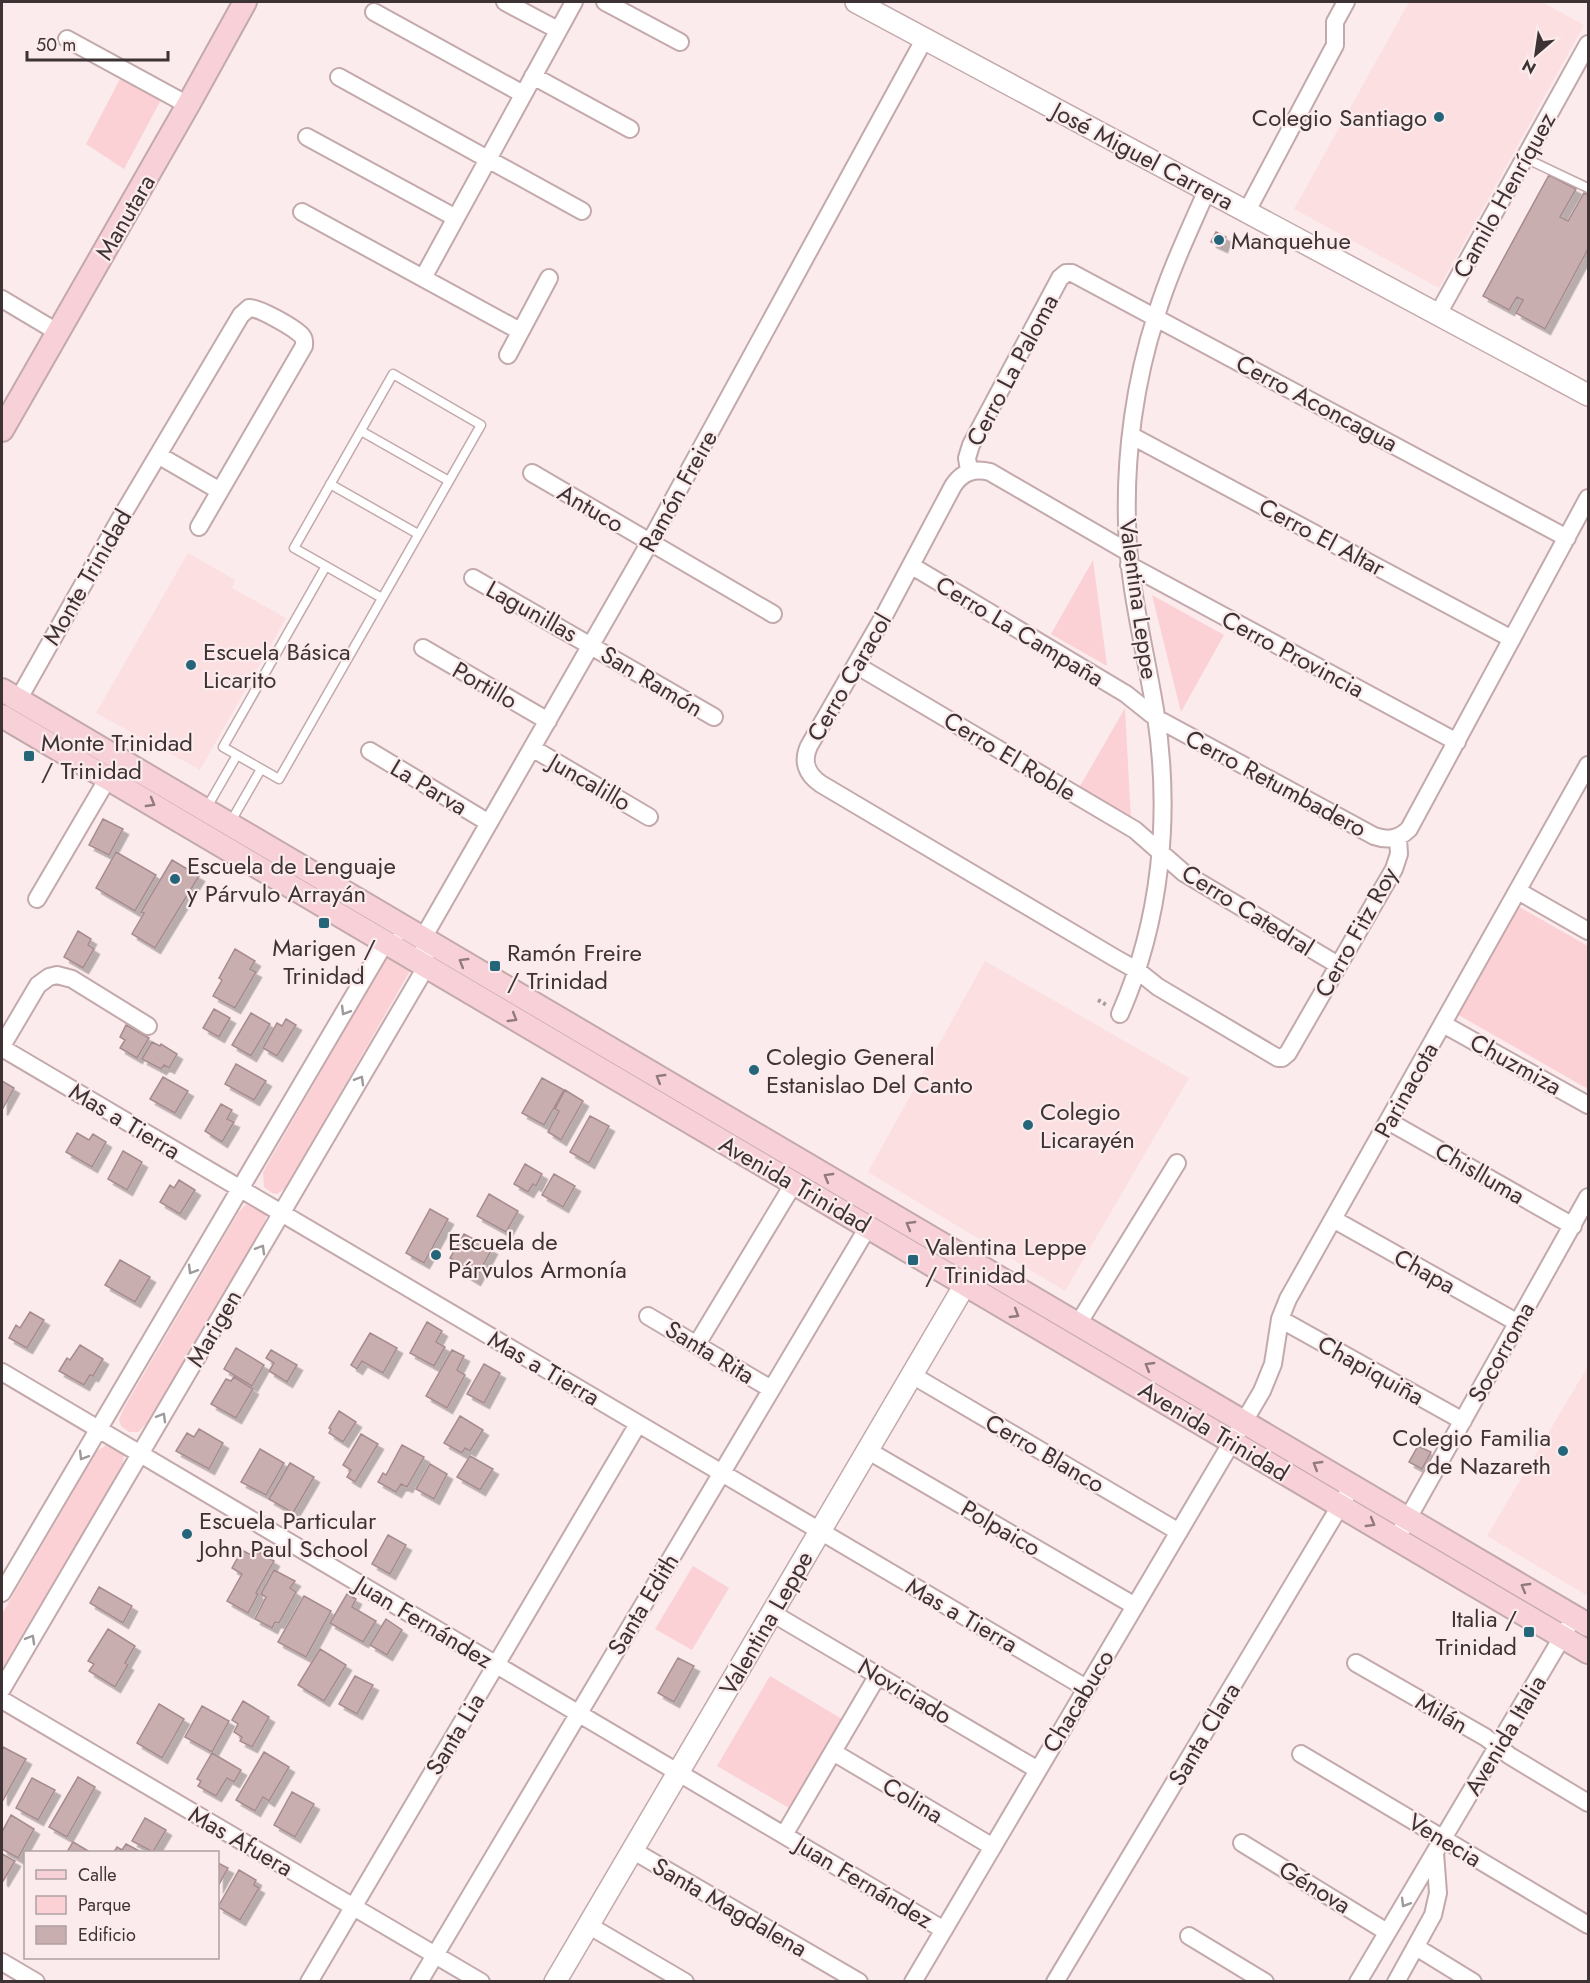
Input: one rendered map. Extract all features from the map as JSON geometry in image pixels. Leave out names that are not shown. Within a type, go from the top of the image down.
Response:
[{"type":"main road","name":"Manutara","points":[[2,430],[245,2]]},
{"type":"main road","name":"Avenida Trinidad","points":[[10,695],[1582,1621]]},
{"type":"main road","name":"Avenida Trinidad","points":[[2,716],[1588,1652]]},
{"type":"street","points":[[505,2],[558,30]]},
{"type":"street","points":[[423,278],[574,2]]},
{"type":"street","points":[[605,2],[680,42]]},
{"type":"street","name":"José Miguel Carrera","points":[[858,2],[1588,395]]},
{"type":"street","points":[[1247,211],[1335,45],[1335,22],[1346,2]]},
{"type":"street","points":[[374,12],[523,94]]},
{"type":"street","name":"Ramón Freire","points":[[423,938],[650,542],[925,38]]},
{"type":"street","points":[[67,39],[188,105]]},
{"type":"street","name":"Camilo Henríquez","points":[[1438,314],[1588,44]]},
{"type":"street","points":[[533,76],[630,129]]},
{"type":"street","points":[[339,77],[582,211]]},
{"type":"street","points":[[307,138],[456,218]]},
{"type":"street","name":"Valentina Leppe","points":[[1120,1014],[1138,971],[1153,916],[1160,852],[1162,788],[1156,718],[1129,559],[1127,489],[1132,435],[1140,379],[1156,316],[1175,262],[1207,190]]},
{"type":"street","points":[[302,212],[520,331]]},
{"type":"street","name":"Cerro Aconcagua","points":[[1066,273],[1077,274],[1133,307],[1156,316],[1567,538]]},
{"type":"street","name":"Cerro La Paloma","points":[[969,471],[967,458],[971,445],[1060,278],[1066,273]]},
{"type":"street","points":[[508,355],[549,278]]},
{"type":"street","points":[[2,299],[59,333]]},
{"type":"street","name":"Monte Trinidad","points":[[10,695],[241,315],[249,308],[258,308],[299,333],[304,346],[199,527]]},
{"type":"street","name":"Cerro El Altar","points":[[1132,435],[1512,639]]},
{"type":"street","points":[[158,455],[220,491]]},
{"type":"street","points":[[969,471],[983,470],[996,475],[1129,559]]},
{"type":"street","name":"Cerro Caracol","points":[[969,471],[953,486],[912,566],[806,752],[806,766],[814,779],[1138,971]]},
{"type":"street","name":"Antuco","points":[[532,473],[773,614]]},
{"type":"street","name":"Cerro Fitz Roy","points":[[1138,971],[1158,987],[1278,1058],[1286,1056],[1394,869],[1399,854],[1398,838],[1410,829],[1588,498]]},
{"type":"street","name":"Cerro Provincia","points":[[1129,559],[1457,742]]},
{"type":"street","name":"Cerro La Campaña","points":[[912,566],[1126,694],[1156,718]]},
{"type":"street","name":"Lagunillas","points":[[473,578],[591,645]]},
{"type":"street","name":"San Ramón","points":[[591,645],[714,717]]},
{"type":"street","name":"Portillo","points":[[423,648],[548,721]]},
{"type":"street","name":"Cerro El Roble","points":[[856,664],[1135,830],[1160,852]]},
{"type":"street","name":"Cerro Retumbadero","points":[[1156,718],[1374,836],[1382,839],[1398,838]]},
{"type":"street","name":"Juncalillo","points":[[532,748],[649,817]]},
{"type":"street","name":"La Parva","points":[[370,751],[489,823]]},
{"type":"street","name":"Parinacota","points":[[1243,1421],[1271,1371],[1280,1320],[1288,1299],[1518,891],[1582,795],[1588,765]]},
{"type":"street","points":[[37,898],[108,778]]},
{"type":"street","name":"Cerro Catedral","points":[[1160,852],[1184,873],[1338,965]]},
{"type":"street","points":[[1518,891],[1588,931]]},
{"type":"street","points":[[385,943],[423,938],[426,967]]},
{"type":"street","name":"Marigen","points":[[2,1593],[385,943]]},
{"type":"street","name":"Marigen","points":[[2,1689],[426,967]]},
{"type":"street","name":"Mas a Tierra","points":[[148,1026],[72,979],[57,975],[49,977],[38,985],[2,1047],[1086,1688]]},
{"type":"street","name":"Chuzmiza","points":[[1443,1023],[1588,1105]]},
{"type":"street","name":"Chislluma","points":[[1388,1121],[1573,1226]]},
{"type":"street","points":[[1078,1324],[1177,1163]]},
{"type":"street","points":[[697,1344],[794,1184]]},
{"type":"street","name":"Socorroma","points":[[1396,1538],[1588,1197]]},
{"type":"street","name":"Chapa","points":[[1333,1219],[1518,1323]]},
{"type":"street","name":"Santa Edith","points":[[419,1982],[868,1227]]},
{"type":"street","name":"Valentina Leppe","points":[[555,1982],[977,1264]]},
{"type":"street","name":"Santa Rita","points":[[648,1316],[771,1389]]},
{"type":"street","name":"Chapiquiña","points":[[1280,1320],[1463,1421]]},
{"type":"street","name":"Juan Fernández","points":[[2,1372],[944,1930]]},
{"type":"street","name":"Cerro Blanco","points":[[912,1375],[1179,1532]]},
{"type":"street","name":"Chacabuco","points":[[913,1982],[1243,1421]]},
{"type":"street","name":"Santa Lia","points":[[309,1982],[638,1424]]},
{"type":"street","name":"Polpaico","points":[[867,1450],[1135,1606]]},
{"type":"street","name":"Santa Clara","points":[[1055,1982],[1352,1486]]},
{"type":"street","name":"Noviciado","points":[[772,1613],[1038,1770]]},
{"type":"street","name":"Avenida Italia","points":[[1358,1982],[1563,1636],[1582,1621]]},
{"type":"street","name":"Milán","points":[[1356,1663],[1588,1803]]},
{"type":"street","name":"Juan Fernández","points":[[784,1835],[878,1675]]},
{"type":"street","name":"Mas Afuera","points":[[2,1700],[481,1982]]},
{"type":"street","name":"Colina","points":[[833,1752],[993,1847]]},
{"type":"street","name":"Venecia","points":[[1301,1754],[1439,1846],[1588,1925]]},
{"type":"street","name":"Génova","points":[[1242,1843],[1387,1932]]},
{"type":"street","points":[[1396,1982],[1430,1924],[1438,1893],[1439,1846]]},
{"type":"street","name":"Santa Magdalena","points":[[632,1850],[859,1982]]},
{"type":"street","points":[[588,1925],[685,1982]]},
{"type":"street","points":[[1189,1936],[1265,1982]]},
{"type":"street","points":[[1416,1947],[1473,1982]]},
{"type":"street","points":[[2,1962],[36,1982]]},
{"type":"lane","points":[[1525,158],[1588,188]]},
{"type":"lane","points":[[326,566],[223,747],[279,779],[449,481],[481,424],[393,374],[294,548],[326,566],[382,598]]},
{"type":"lane","points":[[361,430],[449,481]]},
{"type":"lane","points":[[330,484],[418,534]]},
{"type":"lane","points":[[206,810],[237,755]]},
{"type":"lane","points":[[230,824],[261,768]]},
{"type":"shaded area","name":"Colegio Santiago","points":[[1409,2],[1542,2],[1584,25],[1439,288],[1294,209]]},
{"type":"shaded area","name":"Escuela Básica Licarito","points":[[188,553],[235,580],[232,588],[286,618],[200,770],[96,713]]},
{"type":"shaded area","name":"Colegio Licarayén","points":[[985,961],[1189,1078],[1065,1291],[868,1172]]},
{"type":"shaded area","name":"Colegio Familia de Nazareth","points":[[1588,1366],[1588,1596],[1487,1536]]},
{"type":"green space","points":[[120,79],[162,98],[124,169],[86,144]]},
{"type":"green space","points":[[1093,560],[1107,666],[1051,634]]},
{"type":"green space","points":[[1152,595],[1224,635],[1181,712]]},
{"type":"green space","points":[[1125,708],[1131,820],[1079,788]]},
{"type":"green space","points":[[1516,905],[1588,946],[1588,1089],[1455,1013]]},
{"type":"green space","points":[[388,955],[411,969],[287,1187],[277,1194],[272,1193],[264,1187],[263,1172]]},
{"type":"green space","points":[[251,1203],[267,1214],[262,1231],[148,1422],[138,1432],[129,1432],[121,1426],[119,1420],[125,1406],[238,1213],[246,1204]]},
{"type":"green space","points":[[108,1444],[124,1453],[120,1472],[2,1672],[2,1614],[97,1451]]},
{"type":"green space","points":[[693,1566],[729,1588],[692,1650],[655,1629]]},
{"type":"green space","points":[[770,1676],[842,1719],[789,1808],[717,1766]]},
{"type":"building","points":[[1549,175],[1576,189],[1560,217],[1568,221],[1584,193],[1588,195],[1588,249],[1545,329],[1516,313],[1523,300],[1517,297],[1509,310],[1483,296]]},
{"type":"building","name":"Manquehue","points":[[1216,232],[1226,237],[1222,247],[1211,242]]},
{"type":"building","points":[[103,819],[123,829],[109,855],[89,845]]},
{"type":"building","points":[[116,852],[156,875],[135,911],[96,888]]},
{"type":"building","points":[[172,860],[199,876],[155,948],[132,934],[144,913],[141,912]]},
{"type":"building","points":[[78,931],[91,939],[88,945],[94,949],[83,968],[64,957]]},
{"type":"building","points":[[235,949],[255,961],[250,969],[256,972],[235,1008],[213,996],[222,980],[219,978]]},
{"type":"building","points":[[214,1009],[230,1018],[219,1037],[203,1028]]},
{"type":"building","points":[[251,1013],[270,1024],[251,1056],[232,1045]]},
{"type":"building","points":[[286,1019],[296,1025],[277,1056],[263,1048],[277,1023],[282,1026]]},
{"type":"building","points":[[126,1025],[149,1038],[137,1058],[120,1048],[125,1040],[120,1037]]},
{"type":"building","points":[[152,1042],[160,1046],[161,1044],[177,1054],[169,1068],[164,1065],[161,1069],[142,1059]]},
{"type":"building","points":[[236,1064],[266,1081],[254,1100],[225,1084]]},
{"type":"building","points":[[163,1077],[188,1091],[175,1113],[150,1099]]},
{"type":"building","points":[[542,1078],[564,1090],[544,1125],[522,1113]]},
{"type":"building","points":[[2,1081],[14,1088],[2,1110]]},
{"type":"building","points":[[565,1090],[583,1101],[561,1140],[548,1132],[559,1111],[555,1109]]},
{"type":"building","points":[[221,1104],[232,1110],[227,1119],[234,1122],[222,1142],[205,1131]]},
{"type":"building","points":[[590,1116],[609,1126],[589,1163],[570,1152]]},
{"type":"building","points":[[77,1133],[89,1140],[93,1134],[106,1142],[92,1167],[66,1152]]},
{"type":"building","points":[[123,1151],[142,1162],[127,1190],[108,1179]]},
{"type":"building","points":[[525,1164],[542,1174],[536,1186],[533,1184],[528,1192],[514,1184]]},
{"type":"building","points":[[554,1174],[575,1186],[563,1207],[542,1195]]},
{"type":"building","points":[[179,1180],[195,1190],[180,1214],[160,1202],[170,1185],[174,1188]]},
{"type":"building","points":[[489,1194],[518,1211],[506,1232],[477,1216]]},
{"type":"building","points":[[430,1209],[448,1219],[424,1263],[406,1253]]},
{"type":"building","points":[[464,1234],[492,1249],[475,1280],[462,1272],[465,1267],[450,1258]]},
{"type":"building","points":[[120,1260],[150,1277],[135,1302],[105,1285]]},
{"type":"building","points":[[30,1312],[44,1320],[27,1348],[9,1338],[16,1325],[20,1328]]},
{"type":"building","points":[[427,1322],[442,1331],[436,1342],[445,1347],[434,1366],[410,1353]]},
{"type":"building","points":[[370,1333],[397,1348],[383,1373],[362,1361],[357,1369],[351,1365]]},
{"type":"building","points":[[80,1345],[103,1359],[93,1376],[90,1375],[84,1385],[59,1371],[67,1358],[70,1360]]},
{"type":"building","points":[[236,1348],[264,1365],[252,1386],[224,1369]]},
{"type":"building","points":[[271,1350],[297,1365],[287,1382],[269,1371],[274,1363],[266,1358]]},
{"type":"building","points":[[452,1350],[464,1356],[457,1370],[465,1375],[447,1408],[426,1396]]},
{"type":"building","points":[[484,1364],[500,1373],[484,1403],[467,1394]]},
{"type":"building","points":[[234,1377],[253,1389],[236,1418],[211,1404],[226,1379],[231,1381]]},
{"type":"building","points":[[339,1411],[356,1422],[343,1442],[329,1433],[331,1429],[329,1428]]},
{"type":"building","points":[[460,1416],[483,1430],[470,1451],[465,1448],[462,1453],[444,1443]]},
{"type":"building","points":[[199,1429],[223,1443],[209,1469],[176,1451],[187,1433],[194,1437]]},
{"type":"building","points":[[361,1434],[378,1444],[355,1482],[347,1477],[351,1470],[343,1465]]},
{"type":"building","points":[[402,1445],[424,1457],[407,1487],[401,1484],[396,1492],[378,1482],[383,1473],[386,1475]]},
{"type":"building","points":[[1418,1446],[1431,1452],[1422,1469],[1409,1462]]},
{"type":"building","points":[[260,1449],[284,1463],[266,1495],[241,1482]]},
{"type":"building","points":[[470,1456],[493,1469],[480,1490],[457,1477]]},
{"type":"building","points":[[290,1463],[314,1477],[293,1513],[269,1499]]},
{"type":"building","points":[[430,1464],[447,1474],[434,1499],[416,1489]]},
{"type":"building","points":[[388,1535],[406,1545],[390,1574],[372,1564]]},
{"type":"building","points":[[254,1549],[274,1561],[248,1613],[227,1601],[242,1574],[232,1568],[242,1550],[251,1555]]},
{"type":"building","points":[[274,1570],[295,1581],[290,1588],[296,1592],[279,1623],[275,1622],[272,1628],[255,1619],[266,1597],[261,1594]]},
{"type":"building","points":[[99,1587],[132,1606],[123,1623],[90,1603]]},
{"type":"building","points":[[347,1594],[356,1599],[352,1607],[376,1621],[363,1642],[330,1623]]},
{"type":"building","points":[[304,1596],[331,1611],[306,1657],[278,1642]]},
{"type":"building","points":[[386,1619],[402,1630],[387,1655],[370,1645]]},
{"type":"building","points":[[108,1629],[135,1646],[125,1663],[128,1665],[115,1687],[89,1671],[94,1664],[88,1661]]},
{"type":"building","points":[[320,1649],[346,1665],[324,1701],[298,1685]]},
{"type":"building","points":[[678,1658],[694,1666],[674,1702],[658,1693]]},
{"type":"building","points":[[355,1676],[373,1685],[357,1714],[339,1704]]},
{"type":"building","points":[[243,1701],[269,1717],[252,1747],[240,1741],[242,1737],[234,1732],[238,1724],[232,1720]]},
{"type":"building","points":[[159,1704],[184,1719],[162,1758],[137,1743]]},
{"type":"building","points":[[202,1706],[229,1721],[212,1752],[185,1737]]},
{"type":"building","points":[[3,1747],[26,1759],[3,1800],[2,1750]]},
{"type":"building","points":[[264,1752],[289,1767],[269,1801],[263,1797],[255,1811],[236,1800]]},
{"type":"building","points":[[212,1753],[241,1770],[234,1782],[227,1778],[216,1796],[198,1786],[201,1781],[197,1779]]},
{"type":"building","points":[[78,1777],[95,1787],[67,1837],[49,1827]]},
{"type":"building","points":[[32,1778],[55,1790],[38,1820],[16,1808]]},
{"type":"building","points":[[292,1792],[314,1804],[295,1837],[274,1825]]},
{"type":"building","points":[[11,1815],[34,1829],[18,1858],[2,1849],[2,1832]]},
{"type":"building","points":[[145,1818],[166,1830],[154,1851],[132,1841]]},
{"type":"building","points":[[73,1842],[88,1851],[68,1851]]},
{"type":"building","points":[[126,1844],[139,1851],[115,1851],[117,1847],[122,1850]]},
{"type":"building","points":[[2,1854],[15,1861],[3,1881],[2,1880]]},
{"type":"building","points":[[219,1864],[228,1868],[219,1884]]},
{"type":"building","points":[[239,1870],[256,1880],[254,1885],[259,1888],[240,1920],[219,1908]]},
{"type":"place","name":"Colegio Santiago","points":[[1439,117]]},
{"type":"place","name":"Manquehue","points":[[1219,240]]},
{"type":"place","name":"Escuela Básica Licarito","points":[[191,665]]},
{"type":"place","name":"Monte Trinidad / Trinidad","points":[[29,756]]},
{"type":"place","name":"Escuela de Lenguaje y Párvulo Arrayán","points":[[175,879]]},
{"type":"place","name":"Marigen / Trinidad","points":[[324,923]]},
{"type":"place","name":"Ramón Freire / Trinidad","points":[[495,966]]},
{"type":"place","name":"Colegio General Estanislao Del Canto","points":[[754,1070]]},
{"type":"place","name":"Colegio Licarayén","points":[[1028,1125]]},
{"type":"place","name":"Escuela de Párvulos Armonía","points":[[436,1255]]},
{"type":"place","name":"Valentina Leppe / Trinidad","points":[[913,1260]]},
{"type":"place","name":"Colegio Familia de Nazareth","points":[[1563,1451]]},
{"type":"place","name":"Escuela Particular John Paul School","points":[[187,1534]]},
{"type":"place","name":"Italia / Trinidad","points":[[1529,1632]]}]
